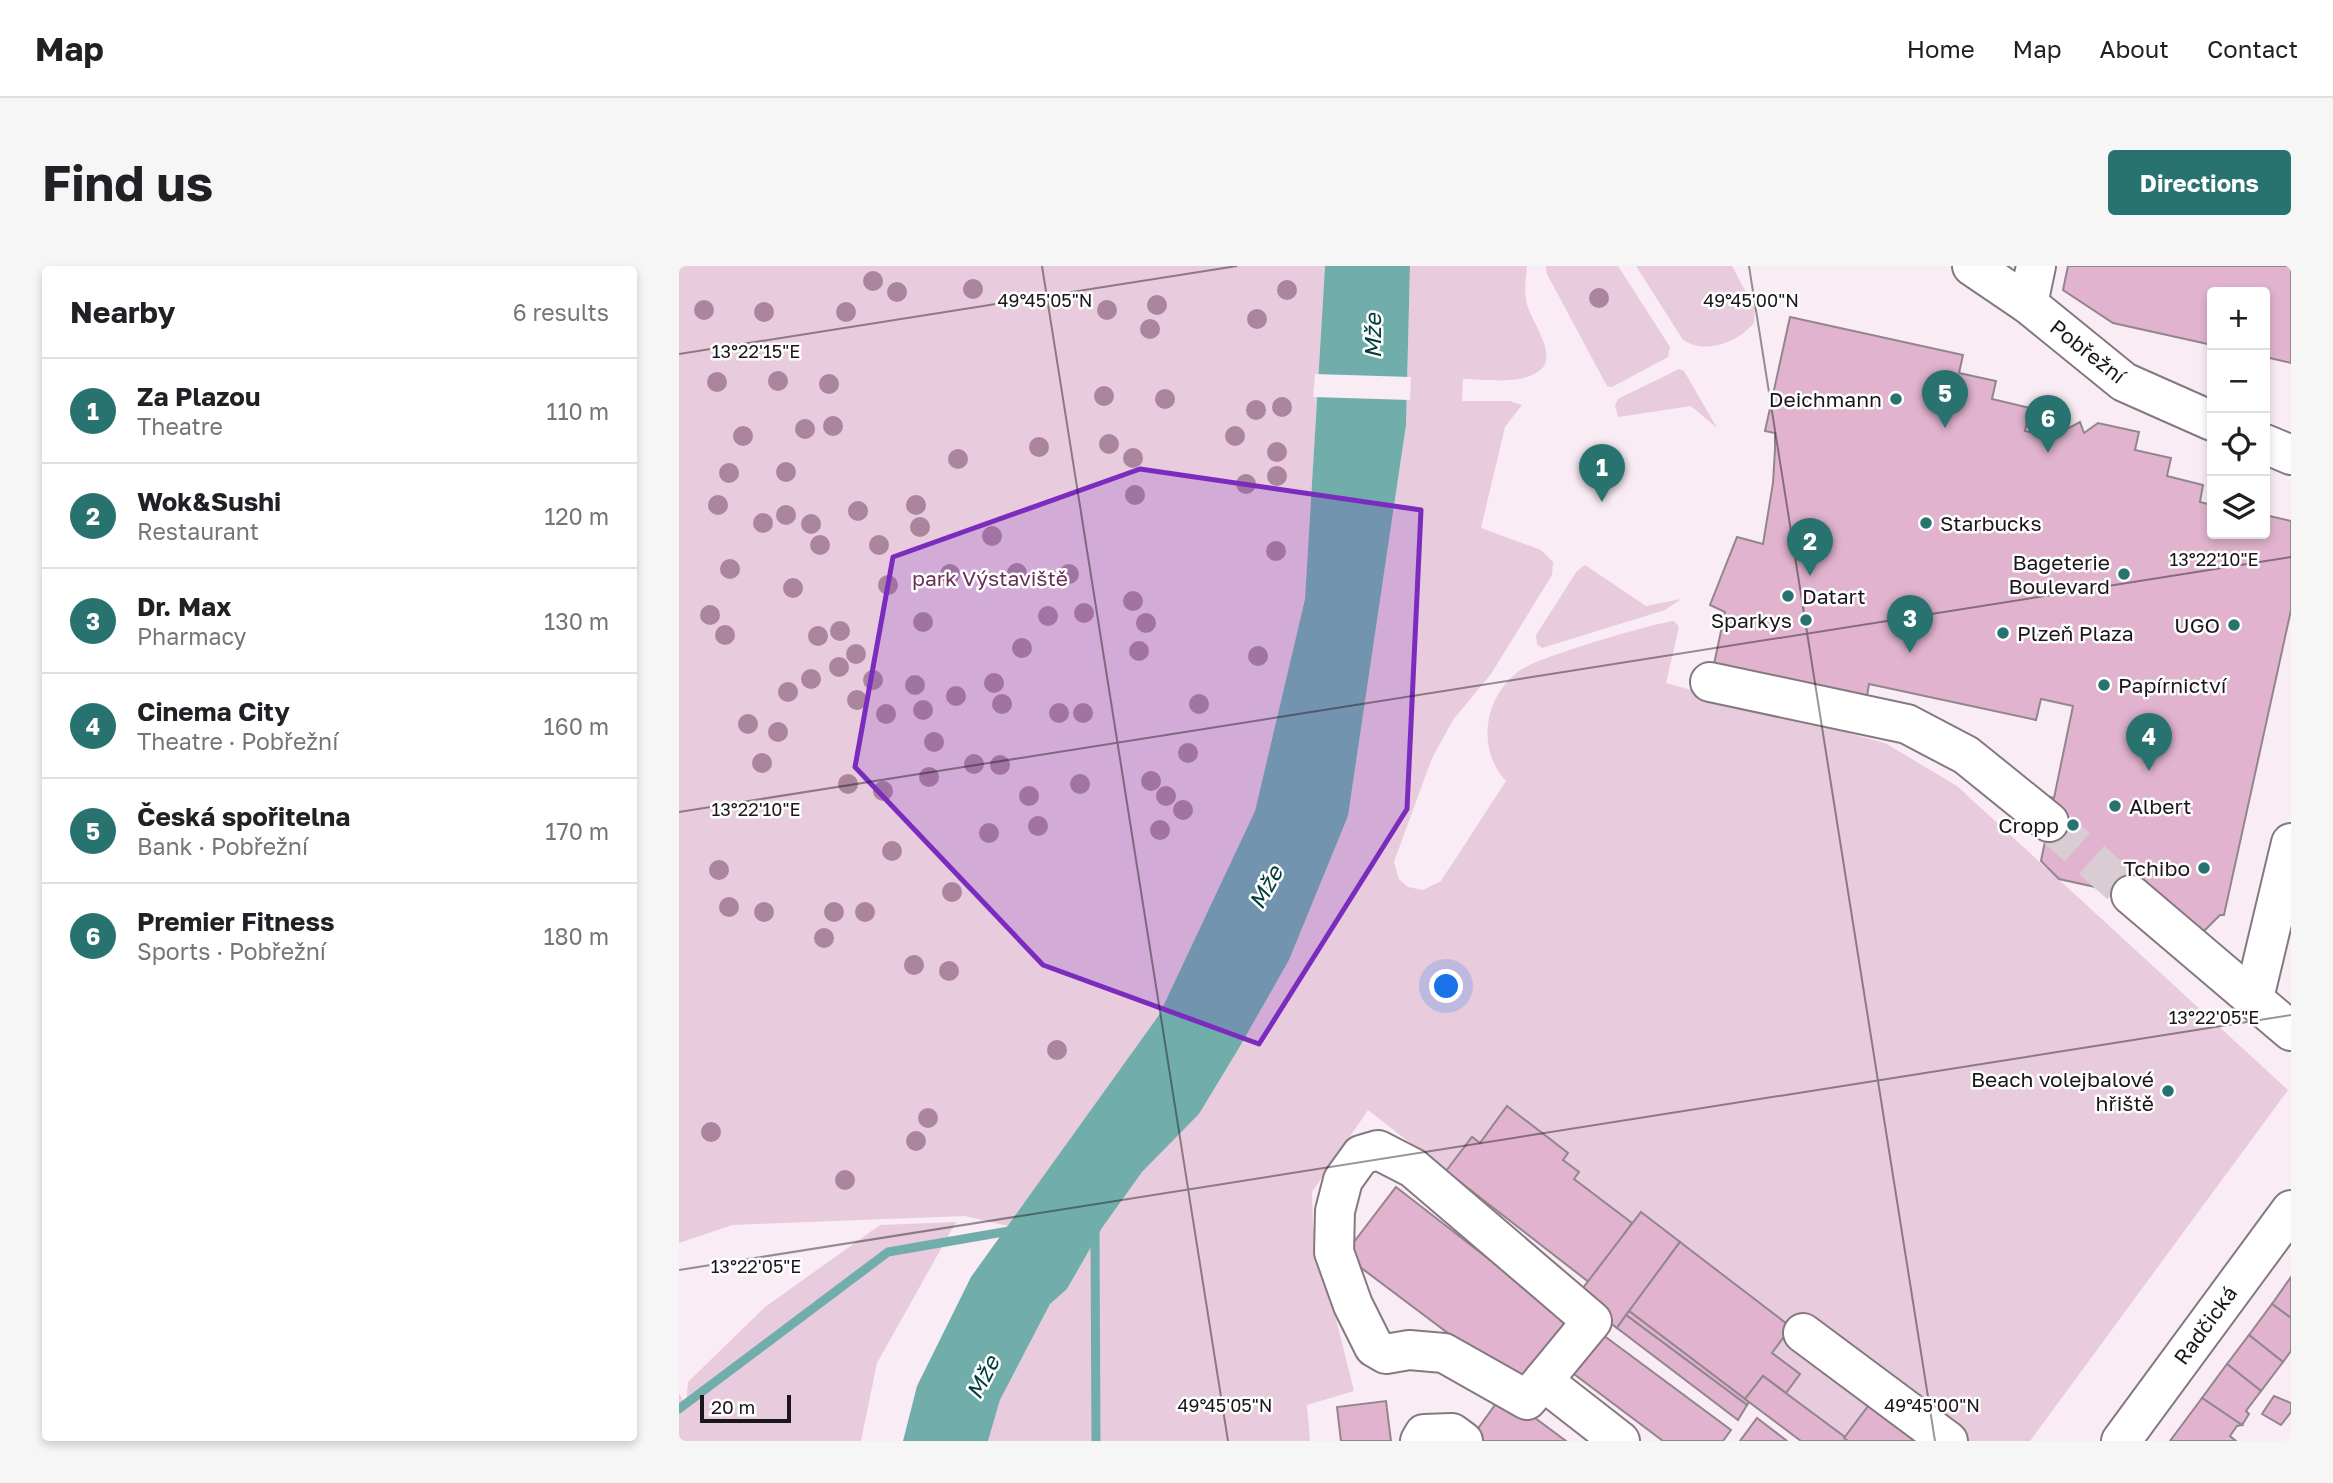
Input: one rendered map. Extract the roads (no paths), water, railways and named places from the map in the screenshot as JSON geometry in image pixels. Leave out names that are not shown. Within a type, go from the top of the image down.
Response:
[{"type":"street","name":"Pobřežní","points":[[1972,266],[2028,304],[2124,382],[2207,419]]},
{"type":"street","points":[[2028,304],[2036,266]]},
{"type":"street","points":[[2270,445],[2291,455]]},
{"type":"street","points":[[1710,682],[1907,724],[1966,755],[2049,822]]},
{"type":"street","points":[[2254,998],[2291,843]]},
{"type":"street","points":[[2131,895],[2291,1031]]},
{"type":"street","points":[[1378,1150],[1413,1168],[1592,1321],[1542,1381],[1527,1400],[1444,1353],[1409,1350],[1386,1354],[1374,1347],[1353,1305],[1334,1252],[1335,1211],[1343,1180],[1361,1155],[1378,1150]]},
{"type":"street","name":"Radčická","points":[[2121,1441],[2291,1210]]},
{"type":"street","points":[[1803,1333],[1948,1441]]},
{"type":"street","points":[[1542,1381],[1620,1441]]},
{"type":"street","points":[[1420,1441],[1424,1434],[1452,1433],[1463,1441]]},
{"type":"water","name":"Mže","points":[[1325,266],[1410,266],[1406,425],[1348,816],[1289,960],[1239,1048],[1199,1114],[1142,1172],[1102,1228],[1067,1289],[1050,1304],[1000,1400],[988,1441],[903,1441],[917,1386],[971,1277],[1159,1015],[1255,811],[1305,599]]},
{"type":"waterway","points":[[679,1409],[888,1252],[1015,1230]]},
{"type":"waterway","points":[[1095,1233],[1096,1441]]},
{"type":"tunnel","points":[[2049,822],[2131,895]]},
{"type":"place","name":"Deichmann","points":[[1896,399]]},
{"type":"place","name":"Česká spořitelna","points":[[1945,428]]},
{"type":"place","name":"Premier Fitness","points":[[2048,453]]},
{"type":"place","name":"Za Plazou","points":[[1602,502]]},
{"type":"place","name":"Starbucks","points":[[1926,523]]},
{"type":"place","name":"Bageterie Boulevard","points":[[2124,574]]},
{"type":"place","name":"Wok&Sushi","points":[[1810,576]]},
{"type":"place","name":"Datart","points":[[1788,596]]},
{"type":"place","name":"Sparkys","points":[[1806,620]]},
{"type":"place","name":"UGO","points":[[2234,625]]},
{"type":"place","name":"Plzeň Plaza","points":[[2003,633]]},
{"type":"place","name":"Dr. Max","points":[[1910,653]]},
{"type":"place","name":"Papírnictví","points":[[2104,685]]},
{"type":"place","name":"Cinema City","points":[[2149,771]]},
{"type":"place","name":"Albert","points":[[2115,806]]},
{"type":"place","name":"Cropp","points":[[2073,825]]},
{"type":"place","name":"Tchibo","points":[[2204,868]]},
{"type":"place","name":"Beach volejbalové hřiště","points":[[2168,1091]]},
{"type":"park label","name":"park Výstaviště","points":[[990,578]]}]
